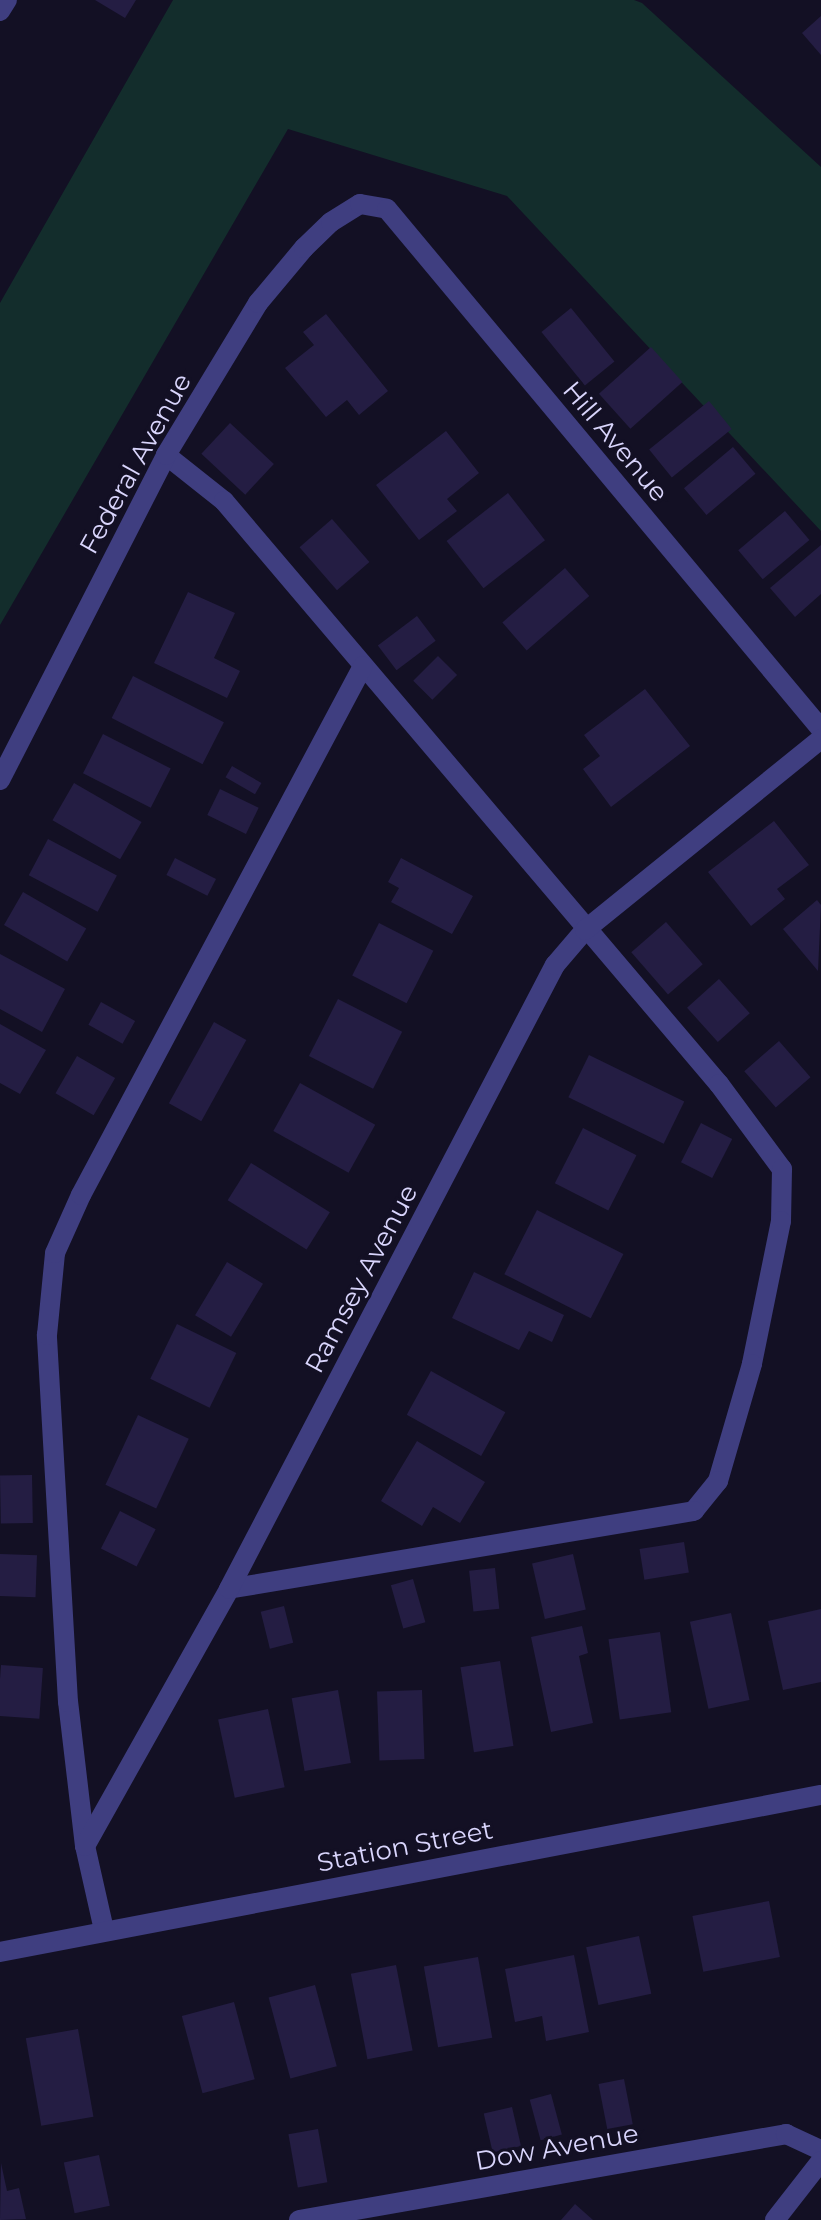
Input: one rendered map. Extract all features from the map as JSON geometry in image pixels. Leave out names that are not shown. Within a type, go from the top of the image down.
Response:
[{"type":"street","points":[[0,11],[7,0]]},
{"type":"street","name":"Federal Avenue","points":[[0,780],[166,455],[258,303],[304,248],[331,222],[360,204]]},
{"type":"street","name":"Hill Avenue","points":[[360,204],[387,209],[821,729]]},
{"type":"street","points":[[166,455],[224,501],[585,930],[719,1084],[782,1169],[781,1221],[755,1350],[718,1481],[694,1511],[229,1589]]},
{"type":"street","points":[[104,1930],[85,1846],[68,1702],[47,1335],[55,1253],[81,1195],[363,666]]},
{"type":"street","name":"Ramsey Avenue","points":[[85,1846],[229,1589],[555,965],[585,930],[821,739]]},
{"type":"street","name":"Station Street","points":[[0,1952],[821,1795]]},
{"type":"street","name":"Dow Avenue","points":[[299,2220],[786,2134],[821,2150]]},
{"type":"street","points":[[775,2220],[819,2170]]},
{"type":"green space","points":[[173,0],[634,0],[642,3],[821,167],[821,531],[507,196],[288,129],[0,625],[0,303]]},
{"type":"building","points":[[95,0],[136,0],[125,18]]},
{"type":"building","points":[[821,16],[821,55],[802,33]]},
{"type":"building","points":[[571,308],[614,362],[585,386],[541,332]]},
{"type":"building","points":[[326,314],[388,391],[359,415],[347,400],[326,417],[285,368],[314,345],[303,332]]},
{"type":"building","points":[[651,347],[682,382],[630,429],[599,394]]},
{"type":"building","points":[[709,401],[732,429],[672,477],[649,449]]},
{"type":"building","points":[[230,423],[274,464],[245,495],[201,454]]},
{"type":"building","points":[[446,431],[479,473],[447,499],[457,511],[419,540],[376,485]]},
{"type":"building","points":[[733,447],[755,474],[706,515],[684,488]]},
{"type":"building","points":[[508,493],[545,540],[483,588],[447,541]]},
{"type":"building","points":[[785,511],[809,540],[763,579],[738,550]]},
{"type":"building","points":[[332,519],[369,562],[337,590],[300,547]]},
{"type":"building","points":[[821,545],[821,594],[795,617],[770,588]]},
{"type":"building","points":[[565,568],[589,596],[527,650],[502,622]]},
{"type":"building","points":[[188,592],[235,613],[214,658],[240,671],[227,698],[154,663]]},
{"type":"building","points":[[417,616],[436,641],[397,670],[378,645]]},
{"type":"building","points":[[438,656],[457,675],[432,700],[413,681]]},
{"type":"building","points":[[133,676],[224,722],[203,764],[112,718]]},
{"type":"building","points":[[645,689],[690,746],[611,807],[583,769],[600,756],[584,735]]},
{"type":"building","points":[[103,734],[171,769],[151,808],[83,773]]},
{"type":"building","points":[[232,766],[261,783],[255,794],[226,777]]},
{"type":"building","points":[[74,783],[142,822],[120,859],[52,820]]},
{"type":"building","points":[[220,789],[259,808],[246,834],[207,815]]},
{"type":"building","points":[[774,821],[809,865],[777,889],[785,899],[751,926],[708,872]]},
{"type":"building","points":[[48,839],[117,876],[98,912],[29,875]]},
{"type":"building","points":[[175,858],[216,879],[207,896],[166,875]]},
{"type":"building","points":[[401,858],[473,896],[452,934],[391,902],[399,888],[388,882]]},
{"type":"building","points":[[23,892],[86,928],[67,961],[4,925]]},
{"type":"building","points":[[817,900],[821,905],[818,971],[783,929]]},
{"type":"building","points":[[666,922],[703,964],[668,994],[631,952]]},
{"type":"building","points":[[379,923],[433,951],[407,1003],[352,976]]},
{"type":"building","points":[[0,954],[65,989],[42,1032],[0,1009]]},
{"type":"building","points":[[719,979],[750,1013],[718,1042],[687,1008]]},
{"type":"building","points":[[338,999],[402,1032],[373,1089],[309,1056]]},
{"type":"building","points":[[101,1002],[135,1021],[123,1044],[88,1025]]},
{"type":"building","points":[[214,1022],[246,1040],[201,1121],[169,1103]]},
{"type":"building","points":[[0,1024],[46,1050],[20,1094],[0,1083]]},
{"type":"building","points":[[779,1041],[810,1077],[776,1107],[744,1071]]},
{"type":"building","points":[[589,1055],[684,1101],[664,1144],[568,1097]]},
{"type":"building","points":[[77,1056],[115,1078],[94,1115],[56,1093]]},
{"type":"building","points":[[300,1083],[375,1125],[349,1173],[273,1131]]},
{"type":"building","points":[[701,1123],[732,1139],[712,1178],[681,1162]]},
{"type":"building","points":[[583,1128],[636,1155],[608,1210],[555,1183]]},
{"type":"building","points":[[251,1163],[330,1212],[307,1250],[228,1200]]},
{"type":"building","points":[[537,1210],[623,1254],[591,1318],[504,1274]]},
{"type":"building","points":[[227,1262],[263,1284],[231,1337],[195,1315]]},
{"type":"building","points":[[474,1272],[564,1315],[552,1342],[529,1331],[519,1350],[452,1318]]},
{"type":"building","points":[[177,1324],[236,1353],[210,1408],[150,1379]]},
{"type":"building","points":[[431,1371],[505,1412],[481,1456],[407,1415]]},
{"type":"building","points":[[138,1415],[189,1439],[156,1508],[105,1485]]},
{"type":"building","points":[[417,1441],[485,1482],[460,1523],[433,1507],[422,1526],[381,1501]]},
{"type":"building","points":[[32,1475],[33,1523],[1,1524],[0,1476]]},
{"type":"building","points":[[120,1511],[156,1529],[137,1567],[101,1548]]},
{"type":"building","points":[[684,1542],[689,1573],[644,1580],[640,1549]]},
{"type":"building","points":[[0,1554],[37,1555],[36,1597],[0,1596]]},
{"type":"building","points":[[573,1554],[586,1610],[545,1619],[532,1563]]},
{"type":"building","points":[[495,1568],[499,1609],[473,1611],[469,1571]]},
{"type":"building","points":[[413,1579],[425,1622],[403,1629],[391,1585]]},
{"type":"building","points":[[284,1606],[293,1643],[270,1649],[261,1612]]},
{"type":"building","points":[[821,1609],[821,1682],[783,1690],[768,1621]]},
{"type":"building","points":[[731,1613],[750,1700],[708,1709],[690,1622]]},
{"type":"building","points":[[582,1626],[588,1653],[579,1656],[593,1723],[551,1732],[531,1637]]},
{"type":"building","points":[[660,1632],[671,1712],[620,1719],[609,1639]]},
{"type":"building","points":[[500,1661],[513,1746],[474,1752],[460,1667]]},
{"type":"building","points":[[1,1665],[43,1668],[39,1719],[0,1716]]},
{"type":"building","points":[[338,1690],[351,1763],[305,1771],[292,1698]]},
{"type":"building","points":[[422,1690],[424,1759],[379,1761],[377,1692]]},
{"type":"building","points":[[268,1709],[285,1787],[235,1798],[218,1720]]},
{"type":"building","points":[[769,1901],[780,1957],[703,1972],[692,1916]]},
{"type":"building","points":[[639,1936],[651,1994],[598,2005],[586,1947]]},
{"type":"building","points":[[574,1955],[589,2032],[546,2041],[542,2016],[515,2022],[505,1969]]},
{"type":"building","points":[[478,1957],[492,2038],[438,2047],[424,1967]]},
{"type":"building","points":[[396,1965],[413,2050],[367,2059],[351,1974]]},
{"type":"building","points":[[315,1985],[337,2066],[290,2079],[269,1997]]},
{"type":"building","points":[[234,2002],[255,2079],[203,2093],[182,2016]]},
{"type":"building","points":[[78,2029],[93,2117],[41,2126],[26,2038]]},
{"type":"building","points":[[624,2079],[633,2124],[607,2129],[598,2084]]},
{"type":"building","points":[[551,2094],[562,2135],[541,2140],[530,2100]]},
{"type":"building","points":[[512,2107],[521,2146],[493,2152],[484,2114]]},
{"type":"building","points":[[318,2129],[327,2182],[298,2187],[288,2134]]},
{"type":"building","points":[[99,2155],[110,2206],[75,2213],[64,2162]]},
{"type":"building","points":[[1,2163],[7,2191],[19,2188],[26,2219],[0,2220]]},
{"type":"building","points":[[575,2204],[593,2220],[561,2220]]}]
